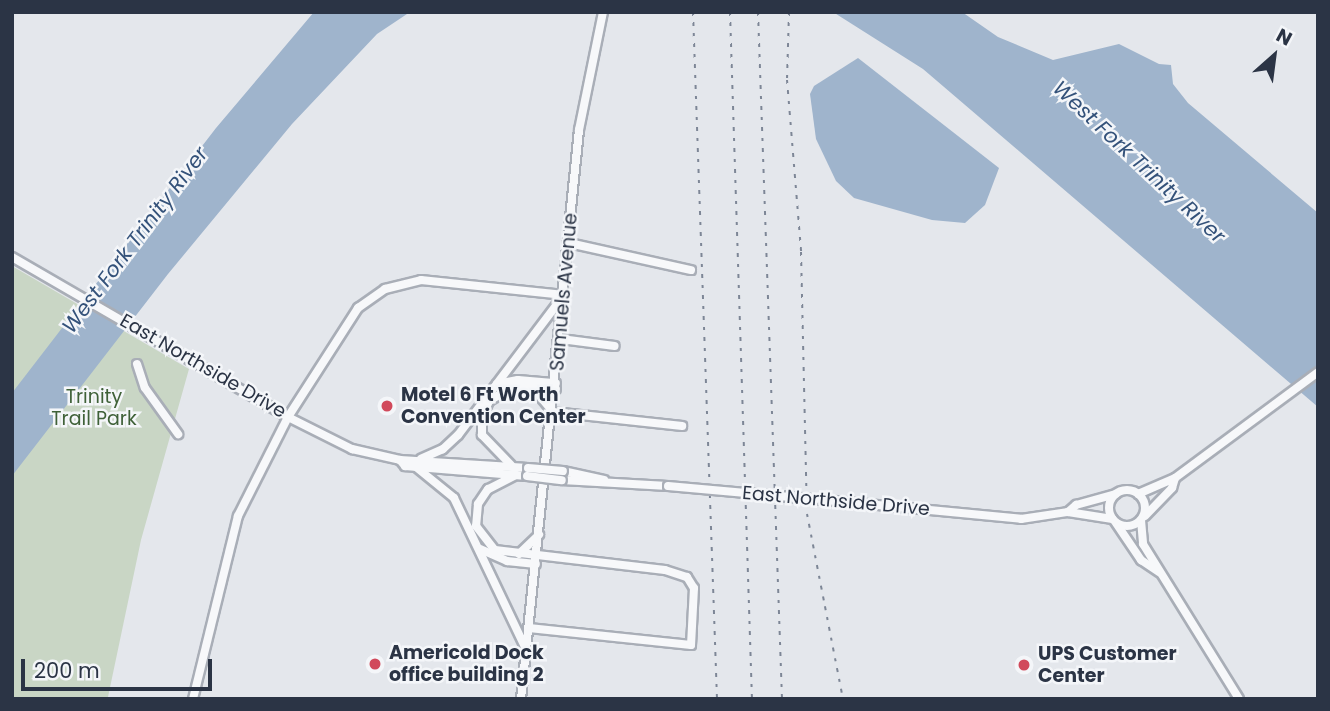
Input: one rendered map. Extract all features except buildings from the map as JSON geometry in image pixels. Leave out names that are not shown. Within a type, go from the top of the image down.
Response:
[{"type":"street","name":"Samuels Avenue","points":[[523,698],[561,340],[579,130],[603,12]]},
{"type":"street","points":[[569,243],[691,270]]},
{"type":"street","name":"East Northside Drive","points":[[12,257],[288,417],[352,449],[419,463],[1021,519],[1068,512],[1114,521]]},
{"type":"street","points":[[193,699],[238,516],[288,417],[345,323],[385,289],[423,280],[564,295]]},
{"type":"street","points":[[526,651],[454,498],[419,463],[451,443],[564,295]]},
{"type":"street","points":[[561,340],[615,345]]},
{"type":"street","points":[[137,365],[145,388],[178,435]]},
{"type":"street","points":[[1138,494],[1175,478],[1232,432],[1318,372]]},
{"type":"street","points":[[496,384],[518,380],[556,386]]},
{"type":"street","points":[[537,560],[488,546],[475,516],[484,492],[515,471],[485,440],[482,417],[489,401],[500,391],[556,386]]},
{"type":"street","points":[[531,387],[553,412],[682,426]]},
{"type":"street","points":[[1114,521],[1128,527],[1142,519],[1172,488],[1175,478]]},
{"type":"street","points":[[1159,572],[1141,560],[1114,521],[1109,508],[1116,494],[1130,490],[1138,494],[1145,506],[1142,519],[1143,544],[1239,699]]},
{"type":"street","name":"East Northside Drive","points":[[1068,512],[1076,505],[1116,494]]},
{"type":"street","points":[[516,555],[540,535]]},
{"type":"street","points":[[480,549],[507,561],[537,560],[665,570],[687,577],[694,588],[691,645],[529,628]]},
{"type":"green space","name":"Trinity Trail Park","points":[[12,266],[189,369],[141,540],[108,697],[111,699],[12,699]]},
{"type":"water","name":"West Fork Trinity River","points":[[314,12],[410,12],[377,34],[292,124],[168,274],[12,476],[12,393],[216,128]]},
{"type":"water","name":"West Fork Trinity River","points":[[833,12],[962,12],[998,37],[1053,60],[1119,44],[1159,64],[1171,65],[1173,84],[1188,103],[1318,213],[1318,407],[923,69]]},
{"type":"water","points":[[858,58],[999,168],[985,205],[965,223],[932,220],[854,198],[836,181],[816,139],[810,94],[814,86]]},
{"type":"railway","points":[[693,12],[717,699]]},
{"type":"railway","points":[[730,12],[752,699]]},
{"type":"railway","points":[[758,12],[782,699]]},
{"type":"railway","points":[[789,12],[787,80],[801,252],[807,514],[843,699]]},
{"type":"place","name":"Motel 6 Ft Worth Convention Center","points":[[387,406]]},
{"type":"place","name":"Americold Dock office building 2","points":[[375,664]]},
{"type":"place","name":"UPS Customer Center","points":[[1024,665]]}]
